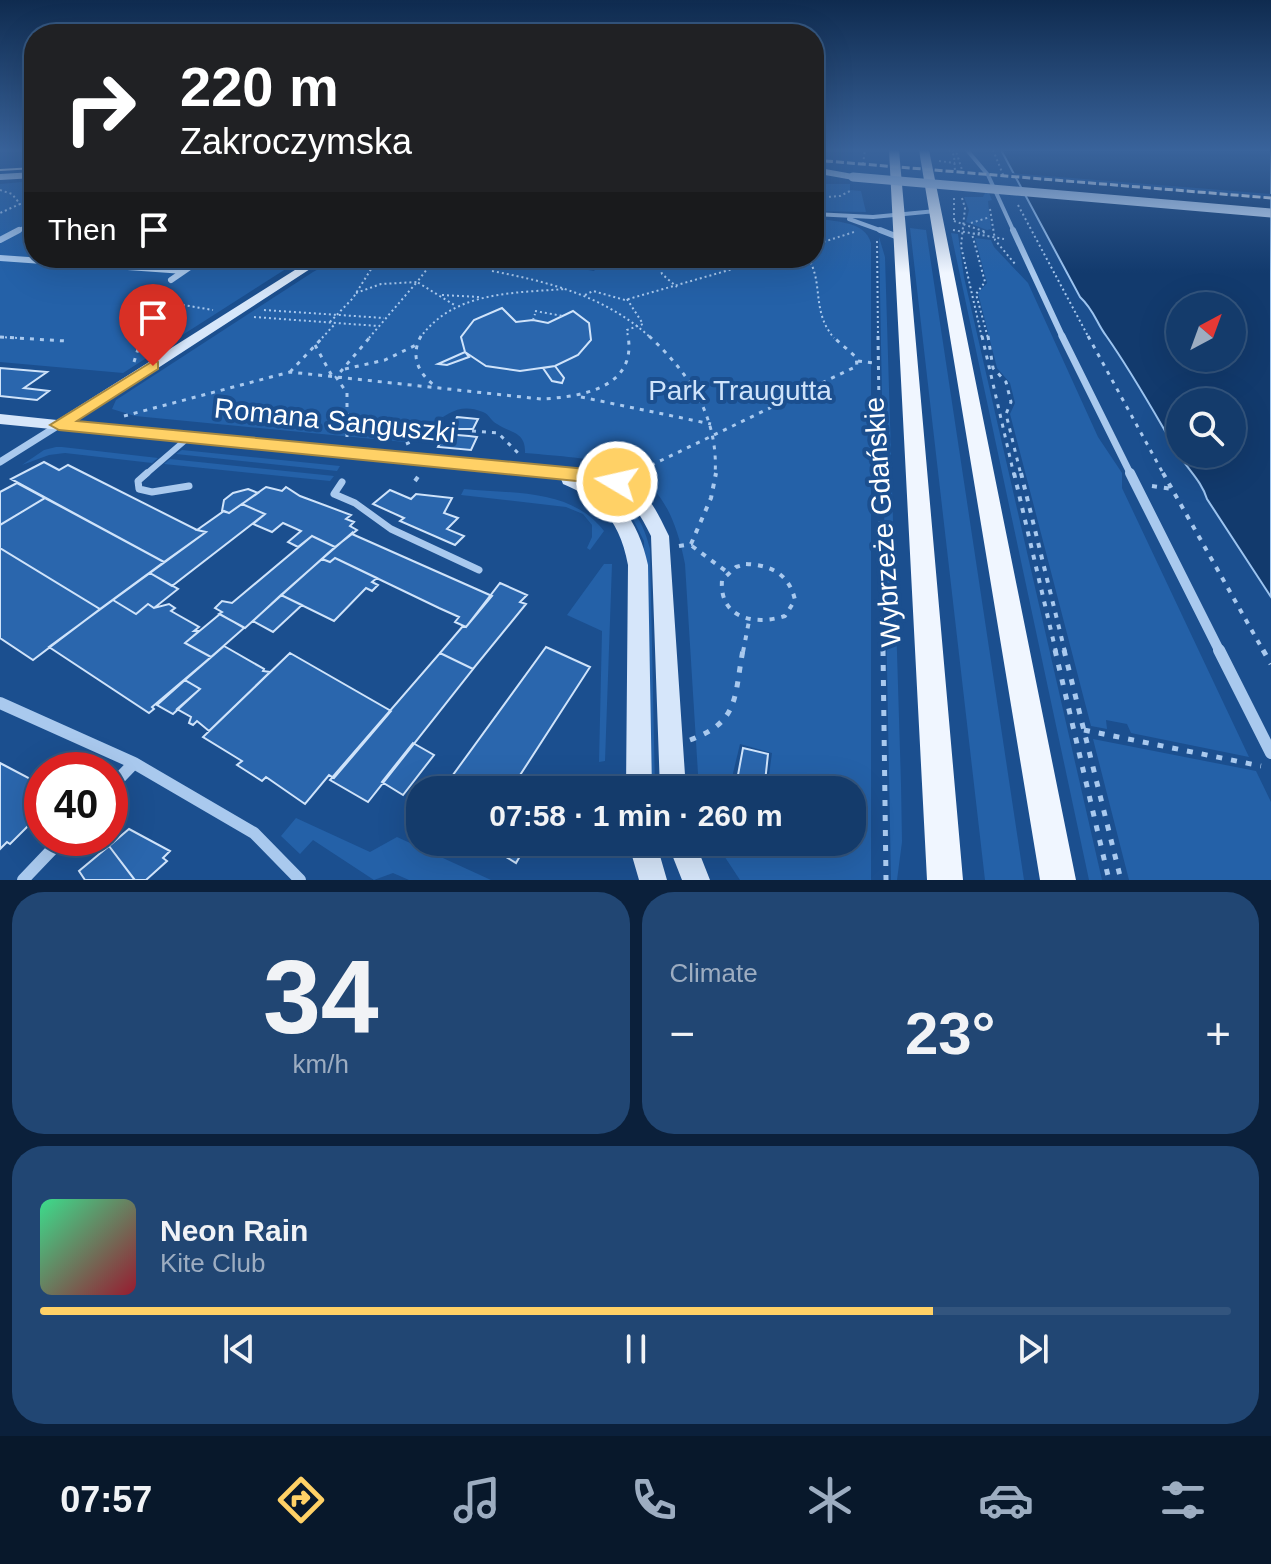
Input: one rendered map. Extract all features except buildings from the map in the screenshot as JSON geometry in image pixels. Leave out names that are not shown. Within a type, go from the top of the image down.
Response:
[{"type":"main road","name":"Wybrzeże Gdańskie","points":[[892,191],[889,229],[940,875]]},
{"type":"main road","points":[[936,191],[945,216],[1058,880]]},
{"type":"street","points":[[995,191],[1063,339],[1271,753]]},
{"type":"street","points":[[1016,191],[1271,213]]},
{"type":"street","points":[[824,215],[889,229],[945,216]]},
{"type":"street","points":[[840,216],[889,229]]},
{"type":"street","points":[[0,240],[24,228]]},
{"type":"street","points":[[0,258],[24,260]]},
{"type":"street","points":[[142,268],[184,271]]},
{"type":"street","points":[[171,280],[188,268]]},
{"type":"street","points":[[0,462],[306,268]]},
{"type":"street","name":"Romana Sanguszki","points":[[0,419],[597,477],[617,482],[640,498],[660,536],[672,776]]},
{"type":"street","name":"Romana Sanguszki","points":[[556,475],[606,497],[627,523],[634,542],[638,565],[639,776]]},
{"type":"street","points":[[0,703],[134,763],[254,833],[300,880]]},
{"type":"street","points":[[128,769],[134,763]]},
{"type":"street","points":[[23,880],[46,856]]},
{"type":"street","points":[[646,856],[653,880]]},
{"type":"street","points":[[687,856],[696,880]]},
{"type":"lane","points":[[189,437],[138,481],[139,489],[152,492],[189,486]]},
{"type":"lane","points":[[342,482],[334,494],[355,503],[391,529],[479,570]]},
{"type":"path","points":[[0,213],[20,204],[12,194],[3,191]]},
{"type":"path","points":[[824,197],[840,196],[850,191]]},
{"type":"path","points":[[968,195],[954,193],[945,216],[953,231],[1001,238]]},
{"type":"path","points":[[1016,202],[1114,386],[1271,664]]},
{"type":"path","points":[[945,216],[986,232]]},
{"type":"path","points":[[967,224],[991,216]]},
{"type":"path","points":[[886,880],[878,269],[889,229]]},
{"type":"path","points":[[824,242],[862,230]]},
{"type":"path","points":[[962,232],[961,246],[984,348],[1109,880]]},
{"type":"path","points":[[972,234],[993,232]]},
{"type":"path","points":[[972,234],[985,282],[976,294],[986,323],[993,368],[1006,382],[1011,402],[1006,414],[1121,880]]},
{"type":"path","points":[[330,323],[356,293],[372,268]]},
{"type":"path","points":[[334,376],[428,268]]},
{"type":"path","points":[[660,268],[662,274],[677,287]]},
{"type":"path","points":[[585,295],[593,291],[627,299],[739,268]]},
{"type":"path","points":[[814,268],[819,319],[831,338],[856,357],[857,364]]},
{"type":"path","points":[[492,271],[569,289],[606,305],[637,327],[688,379],[701,398],[715,434],[715,481],[691,544]]},
{"type":"path","points":[[132,369],[153,300],[171,280]]},
{"type":"path","points":[[356,293],[381,284],[417,282],[456,306]]},
{"type":"path","points":[[439,295],[487,296],[569,289]]},
{"type":"path","points":[[437,387],[420,372],[415,355],[416,345],[427,328],[456,306],[487,296]]},
{"type":"path","points":[[578,396],[611,382],[625,369],[630,354],[627,330],[643,324],[627,299]]},
{"type":"path","points":[[153,300],[224,311]]},
{"type":"path","points":[[252,309],[386,319]]},
{"type":"path","points":[[533,320],[535,313],[563,316]]},
{"type":"path","points":[[242,316],[379,326]]},
{"type":"path","points":[[290,372],[335,323]]},
{"type":"path","points":[[0,337],[66,341]]},
{"type":"path","points":[[315,345],[347,393],[347,438]]},
{"type":"path","points":[[342,369],[385,360],[416,345]]},
{"type":"path","points":[[632,474],[857,364],[874,363]]},
{"type":"path","points":[[124,416],[290,372],[541,399],[578,396],[712,424]]},
{"type":"path","points":[[406,444],[443,428],[451,429]]},
{"type":"path","points":[[472,431],[498,433],[520,455]]},
{"type":"path","points":[[415,481],[418,476]]},
{"type":"path","points":[[677,546],[691,544],[727,572]]},
{"type":"path","points":[[746,564],[770,567],[789,580],[794,590],[792,609],[774,621],[749,621],[728,608],[722,599],[719,589],[727,572],[746,564]]},
{"type":"path","points":[[689,740],[704,735],[725,722],[730,715],[749,621]]},
{"type":"path","points":[[1084,730],[1252,764]]},
{"type":"green space","points":[[0,191],[24,191],[24,268],[287,268],[123,373],[0,362]]},
{"type":"green space","points":[[824,191],[861,191],[866,212],[824,211]]},
{"type":"green space","points":[[989,193],[992,200],[988,201],[991,229],[987,230],[966,222],[969,210],[964,197],[983,197]]},
{"type":"green space","name":"Park Traugutta","points":[[824,220],[855,226],[868,235],[871,243],[871,880],[740,880],[724,856],[866,856],[866,776],[769,776],[772,753],[740,744],[732,776],[698,776],[685,564],[676,530],[664,504],[650,485],[632,472],[586,459],[525,453],[520,437],[475,409],[449,413],[405,442],[135,416],[112,409],[116,400],[320,268],[577,268],[594,271],[596,268],[824,268]]},
{"type":"green space","points":[[910,228],[926,230],[1024,880],[985,880]]},
{"type":"green space","points":[[951,233],[958,234],[964,277],[1102,880],[1089,880]]},
{"type":"green space","points":[[879,237],[885,257],[901,784],[902,842],[897,880],[891,880]]},
{"type":"green space","points":[[975,238],[991,240],[1028,283],[1098,437],[1122,473],[1122,488],[1249,757],[1131,733],[1127,724],[1106,720],[1107,729],[1091,726],[1010,414],[1015,403],[1010,383],[997,368],[978,293],[987,283]]},
{"type":"green space","points":[[56,447],[158,458],[152,463],[65,453],[22,465],[44,450]]},
{"type":"green space","points":[[182,450],[340,466],[337,471],[176,454]]},
{"type":"green space","points":[[170,459],[334,476],[330,481],[164,464]]},
{"type":"green space","points":[[594,482],[615,493],[631,508],[650,549],[655,776],[648,776],[644,541],[628,509]]},
{"type":"green space","points":[[464,489],[521,493],[558,500],[591,517],[604,531],[590,550],[587,548],[592,537],[592,525],[583,514],[566,507],[461,495]]},
{"type":"green space","points":[[604,564],[612,564],[605,761],[599,762],[602,631],[567,615]]},
{"type":"green space","points":[[1093,739],[1256,771],[1271,802],[1271,880],[1129,880]]},
{"type":"green space","points":[[296,818],[370,852],[397,837],[406,841],[406,856],[439,856],[491,880],[409,880],[393,873],[374,880],[313,840],[300,854],[281,836]]},
{"type":"shaded area","points":[[1023,191],[1271,191],[1271,597],[1189,468],[1246,468],[1246,388],[1166,388],[1166,433],[1080,297]]},
{"type":"pier","points":[[1174,191],[1271,194],[1271,199]]},
{"type":"tram line","points":[[1009,191],[1271,213]]},
{"type":"railway","points":[[1188,191],[1271,198]]},
{"type":"route","points":[[153,366],[59,425],[597,477],[617,482]]}]
